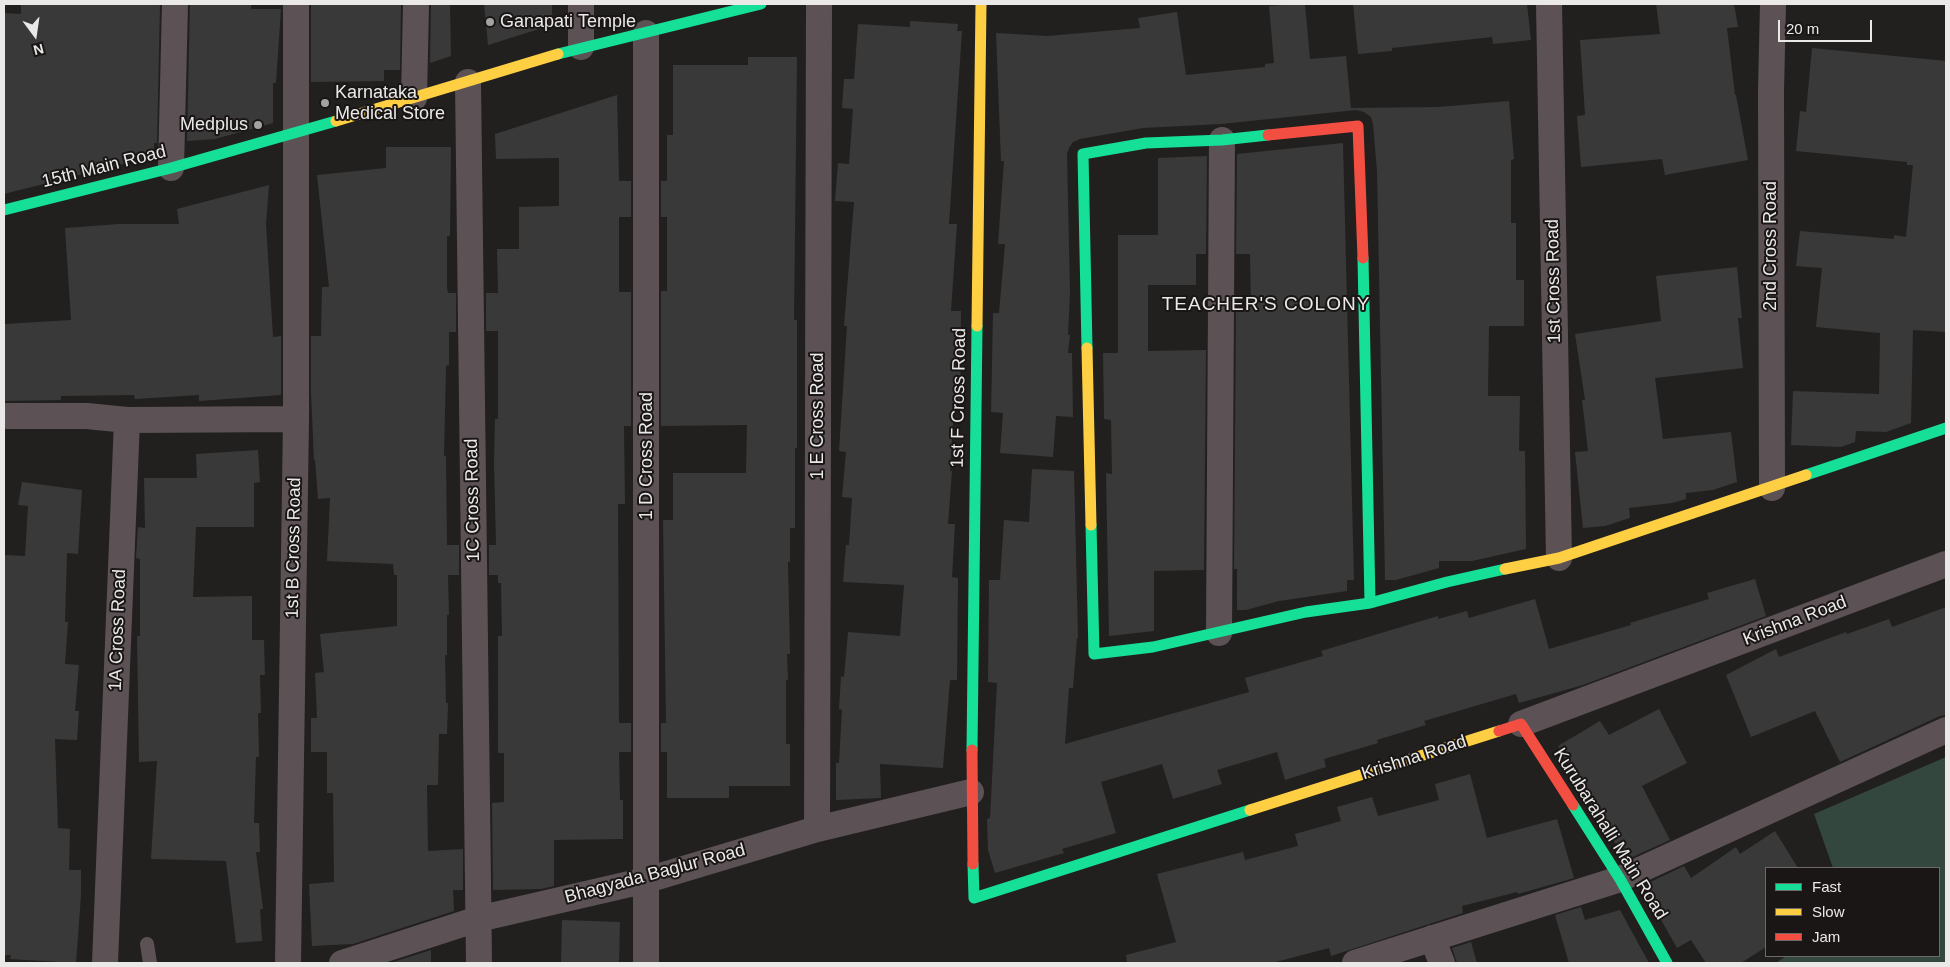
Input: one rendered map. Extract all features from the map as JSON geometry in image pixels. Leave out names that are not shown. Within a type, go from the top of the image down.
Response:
[{"type":"street","points":[[171,168],[175,4]]},
{"type":"street","name":"1st B Cross Road","points":[[288,963],[296,419],[296,4]]},
{"type":"street","points":[[414,98],[416,4]]},
{"type":"street","points":[[581,4],[581,47]]},
{"type":"street","name":"15th Main Road","points":[[4,210],[171,168],[295,133],[581,47],[761,4]]},
{"type":"street","name":"1 E Cross Road","points":[[817,829],[819,4]]},
{"type":"street","name":"1st F Cross Road","points":[[971,792],[981,4]]},
{"type":"street","name":"1st Cross Road","points":[[1549,4],[1559,558]]},
{"type":"street","name":"2nd Cross Road","points":[[1772,488],[1771,91],[1773,4]]},
{"type":"street","name":"1 D Cross Road","points":[[646,32],[646,963]]},
{"type":"street","name":"1C Cross Road","points":[[468,82],[479,963]]},
{"type":"street","points":[[1370,603],[1362,181],[1358,126],[1222,140],[1146,143],[1083,154],[1094,654],[1153,647],[1306,612],[1370,603],[1447,582],[1559,558],[1946,428]]},
{"type":"street","points":[[1219,633],[1222,140]]},
{"type":"street","points":[[4,416],[87,416],[127,420],[296,419]]},
{"type":"street","name":"1A Cross Road","points":[[105,963],[127,420]]},
{"type":"street","name":"Krishna Road","points":[[971,792],[974,898],[1521,724],[1946,564]]},
{"type":"street","name":"Kurubarahalli Main Road","points":[[1521,724],[1620,879],[1667,963]]},
{"type":"street","points":[[1355,963],[1620,879],[1946,730]]},
{"type":"street","name":"Bhagyada Baglur Road","points":[[342,963],[478,919],[647,880],[817,829],[971,792]]},
{"type":"street","points":[[1432,938],[1442,963]]},
{"type":"lane","points":[[147,944],[150,963]]},
{"type":"green space","points":[[1946,757],[1946,963],[1776,963],[1785,957],[1940,957],[1940,867],[1833,867],[1814,814]]},
{"type":"building","points":[[21,4],[160,4],[157,143],[154,143],[154,156],[4,194],[4,13],[21,14]]},
{"type":"building","points":[[190,4],[251,4],[251,9],[281,9],[276,83],[273,83],[273,123],[215,139],[187,141]]},
{"type":"building","points":[[311,4],[401,4],[400,70],[384,70],[384,81],[311,82]]},
{"type":"building","points":[[431,4],[450,4],[451,56],[430,63]]},
{"type":"building","points":[[484,4],[552,4],[552,25],[488,45]]},
{"type":"building","points":[[1305,4],[1310,59],[1346,56],[1351,108],[1438,107],[1509,101],[1514,159],[1511,160],[1511,223],[1516,223],[1516,280],[1524,280],[1524,326],[1489,326],[1488,396],[1520,396],[1519,451],[1525,451],[1526,549],[1472,561],[1439,561],[1439,568],[1396,580],[1385,580],[1377,171],[1371,117],[1364,112],[1356,110],[1221,124],[1143,128],[1080,139],[1073,142],[1067,154],[1070,293],[1068,353],[1072,353],[1073,417],[1056,416],[1053,457],[1000,453],[1003,413],[991,412],[993,313],[999,313],[1005,244],[998,244],[1004,161],[1001,161],[996,33],[1047,36],[1140,28],[1138,18],[1177,12],[1186,75],[1265,67],[1265,64],[1274,63],[1269,6]]},
{"type":"building","points":[[1353,4],[1527,4],[1531,40],[1493,44],[1492,37],[1392,48],[1392,51],[1358,54]]},
{"type":"building","points":[[1656,4],[1734,4],[1738,27],[1727,28],[1735,95],[1748,160],[1665,175],[1662,159],[1581,167],[1577,116],[1585,115],[1580,40],[1660,34]]},
{"type":"building","points":[[910,21],[958,24],[957,31],[962,31],[949,224],[957,224],[951,311],[961,311],[960,410],[954,409],[948,524],[955,524],[952,577],[958,578],[957,680],[950,680],[943,768],[880,764],[881,798],[836,800],[836,763],[839,763],[842,710],[839,709],[841,676],[844,677],[848,632],[900,636],[904,585],[843,582],[846,545],[849,545],[852,498],[842,497],[846,452],[839,451],[847,326],[844,326],[854,202],[835,201],[838,163],[849,164],[853,109],[842,108],[844,79],[854,79],[858,24],[910,27]]},
{"type":"building","points":[[1812,48],[1946,61],[1946,332],[1913,330],[1911,423],[1886,432],[1856,431],[1855,442],[1841,447],[1791,445],[1793,391],[1879,394],[1880,333],[1816,327],[1822,268],[1796,266],[1800,231],[1894,239],[1894,235],[1906,237],[1913,165],[1907,165],[1907,162],[1796,151],[1800,111],[1806,112]]},
{"type":"building","points":[[748,57],[797,57],[794,320],[797,320],[797,448],[795,448],[795,528],[790,528],[790,562],[788,562],[790,654],[787,654],[788,680],[786,680],[786,744],[790,744],[790,786],[729,786],[729,798],[667,798],[667,752],[661,752],[661,723],[666,723],[663,520],[673,520],[673,473],[746,473],[747,425],[661,426],[661,291],[667,291],[667,217],[661,217],[661,181],[667,181],[667,135],[673,135],[673,65],[748,65]]},
{"type":"building","points":[[617,95],[619,181],[631,181],[631,217],[619,217],[619,292],[631,292],[631,426],[624,426],[625,504],[618,504],[619,723],[631,723],[631,752],[619,752],[620,800],[623,800],[623,839],[554,840],[554,886],[541,889],[493,890],[492,803],[504,802],[504,753],[498,753],[498,636],[502,636],[501,583],[498,583],[498,575],[489,575],[489,545],[496,545],[494,462],[495,419],[498,419],[498,331],[486,331],[486,293],[498,293],[497,249],[519,249],[519,207],[559,206],[559,158],[496,159],[495,134]]},
{"type":"building","points":[[1343,143],[1354,580],[1347,580],[1347,591],[1279,601],[1246,610],[1237,610],[1237,569],[1234,569],[1236,307],[1251,307],[1250,254],[1236,254],[1237,154]]},
{"type":"building","points":[[386,147],[451,147],[450,236],[447,236],[447,288],[448,293],[456,293],[456,332],[449,332],[449,365],[446,366],[444,456],[446,456],[447,545],[459,545],[459,575],[448,575],[449,615],[447,615],[447,655],[445,655],[446,703],[448,703],[447,734],[439,734],[438,785],[427,785],[428,851],[463,849],[463,890],[453,890],[454,911],[353,944],[312,946],[309,884],[334,882],[333,793],[327,793],[327,752],[311,752],[311,718],[317,718],[315,673],[324,672],[320,634],[397,626],[397,575],[394,575],[393,564],[327,561],[330,498],[318,499],[311,393],[311,336],[321,336],[322,287],[329,287],[317,175],[386,168]]},
{"type":"building","points":[[1207,156],[1206,254],[1196,254],[1196,285],[1148,285],[1148,351],[1206,350],[1204,570],[1154,571],[1154,631],[1109,636],[1106,473],[1112,474],[1111,420],[1104,419],[1103,353],[1118,353],[1118,235],[1158,235],[1158,158]]},
{"type":"building","points":[[269,185],[266,224],[273,337],[281,336],[281,395],[199,401],[199,395],[135,399],[134,395],[61,396],[61,400],[4,401],[4,324],[71,320],[65,228],[119,224],[179,224],[177,209]]},
{"type":"building","points":[[1737,267],[1742,318],[1738,318],[1743,368],[1655,378],[1663,439],[1731,432],[1737,482],[1713,490],[1686,493],[1686,499],[1672,503],[1629,508],[1630,518],[1605,526],[1583,528],[1575,452],[1588,451],[1582,400],[1585,400],[1575,334],[1661,321],[1656,276]]},
{"type":"building","points":[[258,450],[260,482],[254,483],[254,527],[196,527],[193,597],[252,596],[252,640],[264,640],[265,675],[260,675],[261,713],[258,713],[259,757],[256,757],[254,823],[259,823],[260,852],[256,852],[263,909],[260,909],[262,941],[236,943],[226,861],[151,859],[157,761],[139,762],[137,636],[140,636],[140,559],[136,558],[138,527],[145,528],[144,478],[197,478],[196,454]]},
{"type":"building","points":[[1032,469],[1074,471],[1078,638],[1073,688],[1069,688],[1065,744],[1249,692],[1245,678],[1323,656],[1321,651],[1438,616],[1438,619],[1467,611],[1469,618],[1535,599],[1549,649],[1631,625],[1630,623],[1709,599],[1707,593],[1755,579],[1766,616],[1583,685],[1519,703],[1516,694],[1424,721],[1426,725],[1377,740],[1378,743],[1324,759],[1326,767],[1285,780],[1277,752],[1217,770],[1222,784],[1173,799],[1162,764],[1101,782],[1116,833],[1062,849],[1064,853],[995,873],[988,850],[987,819],[990,818],[997,683],[988,682],[989,580],[1000,580],[1004,520],[1029,522]]},
{"type":"building","points":[[22,482],[82,490],[78,554],[67,553],[65,622],[68,622],[65,664],[79,665],[75,711],[79,711],[77,740],[55,739],[58,828],[70,829],[69,870],[81,870],[76,963],[10,959],[11,955],[4,955],[4,555],[25,556],[28,506],[18,505]]},
{"type":"building","points":[[1946,607],[1946,715],[1940,716],[1840,762],[1815,711],[1751,737],[1726,675],[1776,649],[1779,657],[1846,632],[1847,634],[1889,619],[1892,627]]},
{"type":"building","points":[[1659,709],[1687,763],[1642,786],[1670,840],[1626,860],[1586,797],[1558,746],[1600,721],[1609,735]]},
{"type":"building","points":[[1470,774],[1487,838],[1557,819],[1574,878],[1518,894],[1517,892],[1462,906],[1463,913],[1331,956],[1329,948],[1272,963],[1127,963],[1126,955],[1176,942],[1157,874],[1243,852],[1245,860],[1298,846],[1295,834],[1341,821],[1337,807],[1372,797],[1378,816],[1439,800],[1435,784]]},
{"type":"building","points":[[1775,831],[1797,867],[1765,867],[1765,948],[1741,963],[1706,963],[1691,940],[1677,948],[1642,886],[1684,866],[1691,878],[1736,847],[1740,854]]},
{"type":"building","points":[[1581,907],[1585,920],[1620,910],[1649,963],[1569,963],[1555,915]]},
{"type":"building","points":[[562,920],[620,922],[619,963],[561,963]]},
{"type":"building","points":[[1471,942],[1477,963],[1457,963],[1452,948]]},
{"type":"building","points":[[431,950],[431,963],[390,963]]},
{"type":"traffic: fast","points":[[558,54],[761,4]]},
{"type":"traffic: fast","points":[[4,210],[171,168],[336,121]]},
{"type":"traffic: fast","points":[[1087,348],[1083,154],[1146,143],[1222,140],[1268,135]]},
{"type":"traffic: fast","points":[[1363,258],[1370,603]]},
{"type":"traffic: fast","points":[[972,750],[977,326]]},
{"type":"traffic: fast","points":[[1806,475],[1946,428]]},
{"type":"traffic: fast","points":[[1091,525],[1094,654],[1153,647],[1306,612],[1370,603],[1447,582],[1505,569]]},
{"type":"traffic: fast","points":[[1573,805],[1620,879],[1667,963]]},
{"type":"traffic: fast","points":[[973,864],[974,898],[1250,810]]},
{"type":"traffic: slow","points":[[977,326],[981,4]]},
{"type":"traffic: slow","points":[[336,121],[558,54]]},
{"type":"traffic: slow","points":[[1087,348],[1091,525]]},
{"type":"traffic: slow","points":[[1505,569],[1559,558],[1806,475]]},
{"type":"traffic: slow","points":[[1250,810],[1499,731]]},
{"type":"traffic: jam","points":[[1268,135],[1358,126],[1363,258]]},
{"type":"traffic: jam","points":[[1499,731],[1521,724],[1573,805]]},
{"type":"traffic: jam","points":[[972,750],[973,864]]},
{"type":"place","name":"Ganapati Temple","points":[[490,22]]},
{"type":"place","name":"Karnataka Medical Store","points":[[325,103]]},
{"type":"place","name":"Medplus","points":[[258,125]]},
{"type":"district","name":"TEACHER'S COLONY","points":[[1266,305]]}]
